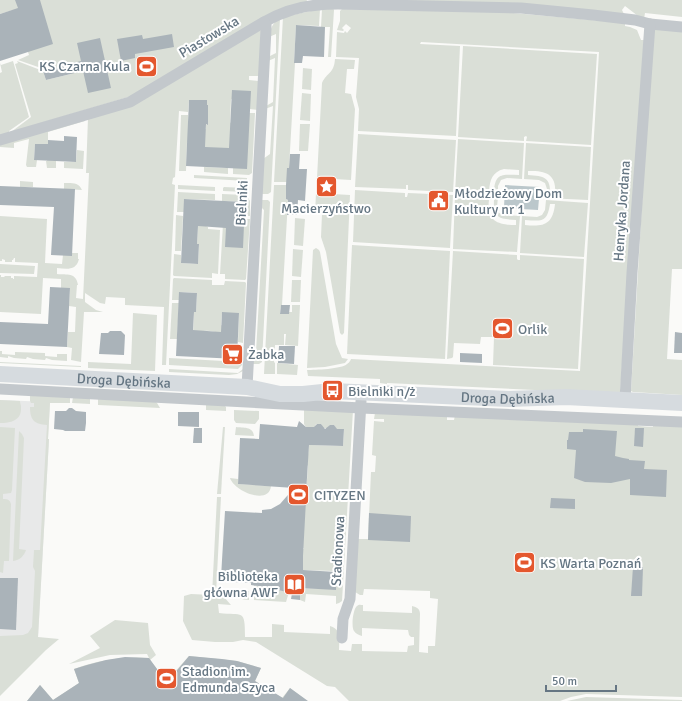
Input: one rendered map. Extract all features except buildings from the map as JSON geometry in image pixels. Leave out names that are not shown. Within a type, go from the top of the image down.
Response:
[{"type":"street","name":"Piastowska","points":[[0,140],[130,102],[264,22],[282,14],[310,6],[338,4],[521,8],[635,20],[650,24],[682,27]]},
{"type":"street","name":"Bielniki","points":[[247,387],[266,29],[264,22]]},
{"type":"street","name":"Henryka Jordana","points":[[625,400],[650,24]]},
{"type":"street","name":"Droga Dębińska","points":[[0,374],[26,383],[231,394],[247,387],[276,382],[303,384],[361,400],[409,402],[566,397],[680,403]]},
{"type":"street","points":[[0,389],[26,383]]},
{"type":"street","points":[[231,394],[361,400]]},
{"type":"street","points":[[608,419],[609,399]]},
{"type":"street","name":"Stadionowa","points":[[342,638],[343,619],[350,599],[361,400]]},
{"type":"street","points":[[409,402],[608,419],[680,422],[680,403]]},
{"type":"street","points":[[650,420],[651,402]]},
{"type":"shaded area","points":[[0,0],[307,0],[306,3],[135,95],[11,132],[31,117],[15,64],[18,63],[17,61],[43,71],[46,80],[71,74],[54,68],[54,65],[41,68],[18,60],[29,55],[13,10],[0,14]]},
{"type":"shaded area","points":[[353,0],[682,0],[682,17],[645,13],[644,19],[625,6],[622,10],[624,14]]},
{"type":"shaded area","points":[[333,8],[331,57],[328,57],[330,27],[321,27],[322,9]]},
{"type":"shaded area","points":[[320,9],[319,26],[296,25],[289,168],[287,182],[274,182],[283,17]]},
{"type":"shaded area","points":[[342,9],[502,12],[625,23],[625,26],[637,30],[641,40],[644,40],[620,394],[387,384],[380,383],[380,379],[308,376],[307,370],[328,369],[344,366],[351,359],[580,371],[599,52],[421,42],[420,44],[460,46],[456,136],[358,131],[359,109],[356,97],[359,58],[336,57],[337,32],[344,33],[345,31],[347,33],[351,28],[346,24],[342,28],[344,30],[343,31],[337,30],[340,21],[340,11]]},
{"type":"shaded area","points":[[280,18],[271,192],[268,194],[261,194],[263,159],[270,154],[273,106],[265,109],[266,106],[273,102],[275,58],[268,61],[268,57],[276,53],[276,34],[269,37],[272,26]]},
{"type":"shaded area","points":[[655,28],[682,30],[682,269],[672,269],[667,359],[682,360],[682,395],[631,391],[652,34]]},
{"type":"shaded area","points":[[261,30],[259,76],[249,76],[249,80],[258,81],[258,110],[250,109],[231,99],[230,123],[249,113],[255,113],[252,173],[249,175],[233,174],[229,149],[205,148],[205,142],[187,142],[186,171],[179,171],[181,115],[188,115],[188,128],[206,129],[207,101],[189,100],[188,112],[179,111],[175,177],[173,178],[172,184],[175,185],[166,365],[162,365],[164,307],[125,305],[125,298],[106,297],[105,304],[100,303],[85,293],[85,302],[96,310],[103,312],[84,312],[81,362],[71,360],[72,348],[67,347],[68,332],[75,332],[76,307],[69,306],[70,288],[61,288],[61,279],[43,278],[41,314],[0,312],[0,275],[1,277],[11,276],[13,279],[14,276],[37,277],[38,263],[15,262],[15,258],[12,262],[5,262],[5,260],[2,259],[2,261],[0,261],[0,216],[47,219],[45,263],[62,264],[63,255],[78,253],[79,259],[76,266],[64,269],[57,268],[57,274],[73,276],[78,285],[76,298],[83,299],[89,173],[86,173],[88,118]]},
{"type":"shaded area","points":[[463,46],[597,54],[591,145],[526,141],[526,136],[524,137],[524,141],[458,137]]},
{"type":"shaded area","points":[[335,59],[355,60],[354,69],[347,69],[345,93],[351,94],[355,109],[351,180],[317,178],[322,83],[332,70]]},
{"type":"shaded area","points":[[13,61],[29,117],[9,131],[9,134],[0,136],[0,73],[2,72],[0,63],[1,65]]},
{"type":"shaded area","points":[[303,68],[312,69],[311,90],[302,89]]},
{"type":"shaded area","points":[[302,93],[311,94],[310,121],[300,120]]},
{"type":"shaded area","points":[[85,119],[85,121],[48,132],[48,145],[35,144],[34,160],[37,160],[36,167],[27,167],[26,165],[29,139],[14,143],[14,148],[0,147],[0,143]]},
{"type":"shaded area","points":[[300,124],[310,124],[308,151],[299,151]]},
{"type":"shaded area","points":[[358,134],[456,140],[453,192],[408,190],[408,185],[406,185],[406,189],[355,187]]},
{"type":"shaded area","points":[[458,139],[524,143],[522,179],[507,178],[501,180],[498,186],[498,195],[455,193]],"holes":[[[504,169],[519,170],[519,175],[504,175],[498,178],[494,192],[489,191],[490,183],[494,174]]]},
{"type":"shaded area","points":[[526,143],[591,147],[588,200],[546,198],[547,189],[545,183],[539,180],[524,179]],"holes":[[[528,171],[545,173],[552,178],[555,188],[555,195],[550,195],[548,181],[542,177],[528,175]]]},
{"type":"shaded area","points":[[77,150],[84,151],[83,169],[64,168],[64,162],[76,162]]},
{"type":"shaded area","points":[[48,155],[56,156],[56,168],[47,168],[46,161]]},
{"type":"shaded area","points":[[204,167],[228,168],[228,174],[204,172]]},
{"type":"shaded area","points":[[194,175],[247,178],[247,181],[194,178]]},
{"type":"shaded area","points":[[20,181],[33,182],[33,187],[20,187]]},
{"type":"shaded area","points":[[317,182],[332,183],[332,190],[317,190],[317,187],[322,187],[322,185],[317,185]]},
{"type":"shaded area","points":[[64,183],[77,184],[82,190],[64,189]]},
{"type":"shaded area","points":[[178,185],[215,187],[215,191],[178,189]]},
{"type":"shaded area","points":[[274,185],[286,185],[286,199],[288,200],[282,305],[280,313],[289,314],[289,312],[292,312],[292,305],[300,305],[298,346],[285,345],[286,334],[284,334],[284,345],[275,345],[275,374],[264,374]]},
{"type":"shaded area","points":[[505,185],[540,187],[538,210],[504,208]]},
{"type":"shaded area","points":[[224,187],[246,188],[246,192],[223,191]]},
{"type":"shaded area","points":[[355,190],[405,193],[405,197],[407,197],[408,193],[453,195],[450,248],[353,242]]},
{"type":"shaded area","points":[[178,192],[215,194],[215,200],[184,199],[184,212],[177,212]]},
{"type":"shaded area","points":[[316,193],[350,195],[344,333],[342,335],[340,333],[326,252],[321,237],[322,214],[315,214]]},
{"type":"shaded area","points":[[222,194],[246,195],[250,201],[250,216],[244,216],[245,202],[222,201]]},
{"type":"shaded area","points":[[455,195],[498,197],[497,207],[499,213],[520,216],[517,252],[453,249]],"holes":[[[489,200],[494,200],[496,214],[502,218],[516,220],[516,225],[499,223],[491,217],[489,213]]]},
{"type":"shaded area","points":[[261,200],[268,200],[270,202],[262,362],[259,364],[252,364],[253,357],[256,352],[264,210],[261,207]]},
{"type":"shaded area","points":[[546,200],[588,203],[584,257],[520,253],[522,216],[537,217],[542,215],[545,210]],"holes":[[[550,204],[555,204],[552,216],[546,223],[537,226],[525,225],[525,220],[543,220],[547,215]]]},
{"type":"shaded area","points":[[176,215],[183,216],[181,251],[175,251]]},
{"type":"shaded area","points":[[295,218],[305,219],[303,246],[294,245]]},
{"type":"shaded area","points":[[250,219],[246,279],[225,279],[225,274],[220,274],[223,224]]},
{"type":"shaded area","points":[[198,222],[208,227],[208,229],[220,230],[218,274],[212,273],[212,278],[174,276],[174,254],[181,255],[181,263],[198,264]]},
{"type":"shaded area","points":[[352,245],[450,251],[445,359],[347,354]]},
{"type":"shaded area","points":[[316,248],[320,252],[336,344],[342,358],[348,359],[345,363],[325,367],[307,368],[313,250]]},
{"type":"shaded area","points":[[293,249],[303,250],[301,277],[292,276]]},
{"type":"shaded area","points":[[453,251],[517,255],[518,260],[520,260],[520,255],[584,259],[578,369],[493,365],[494,337],[481,337],[480,344],[454,343],[453,357],[447,359]]},
{"type":"shaded area","points":[[0,264],[35,266],[34,274],[0,273]]},
{"type":"shaded area","points":[[174,278],[212,280],[212,285],[224,285],[225,281],[245,282],[243,343],[238,342],[239,313],[222,313],[222,335],[208,331],[200,331],[193,334],[197,293],[180,292],[179,300],[172,300]]},
{"type":"shaded area","points":[[292,280],[301,280],[300,302],[291,302]]},
{"type":"shaded area","points":[[172,303],[179,303],[177,339],[170,339]]},
{"type":"shaded area","points":[[133,313],[157,315],[155,371],[88,368],[88,362],[131,364]]},
{"type":"shaded area","points":[[0,351],[2,351],[2,354],[15,355],[15,352],[45,353],[45,356],[57,357],[57,354],[67,354],[67,361],[46,358],[45,360],[27,357],[26,359],[8,356],[8,358],[0,357]]},
{"type":"shaded area","points":[[169,358],[242,362],[242,365],[238,369],[169,365]]},
{"type":"shaded area","points":[[0,363],[81,366],[81,367]]},
{"type":"shaded area","points":[[277,363],[298,365],[297,375],[277,374]]},
{"type":"shaded area","points":[[169,369],[238,373],[243,369],[243,371],[237,374],[229,375],[169,372]]},
{"type":"shaded area","points":[[30,394],[70,396],[70,403],[50,403],[38,637],[59,639],[0,696],[0,636],[23,635],[28,633],[32,627],[35,571],[33,567],[34,550],[40,550],[47,425],[36,423],[32,419],[30,407],[34,407],[34,403],[31,403],[30,401]]},
{"type":"shaded area","points":[[73,397],[90,397],[90,404],[72,403]]},
{"type":"shaded area","points":[[98,398],[153,400],[160,408],[98,405]]},
{"type":"shaded area","points":[[0,400],[50,402],[38,638],[0,638]]},
{"type":"shaded area","points":[[0,400],[20,401],[21,412],[15,420],[0,423]]},
{"type":"shaded area","points":[[206,403],[223,404],[226,407],[226,411],[206,410]]},
{"type":"shaded area","points":[[304,408],[353,410],[342,601],[336,604],[336,596],[306,594],[305,602],[300,600],[300,588],[336,589],[336,571],[303,570],[303,535],[309,445],[343,446],[344,429],[336,429],[334,425],[329,426],[328,428],[323,428],[321,424],[316,424],[315,427],[306,427],[304,424]]},
{"type":"shaded area","points":[[234,410],[259,411],[259,419],[255,424],[236,423],[234,420]]},
{"type":"shaded area","name":"KS Warta Poznań","points":[[375,413],[447,415],[447,420],[454,420],[455,415],[578,421],[579,423],[580,421],[638,424],[638,426],[653,427],[653,424],[682,425],[682,697],[586,694],[560,701],[349,701],[335,687],[327,686],[256,642],[243,640],[233,642],[215,642],[192,640],[183,621],[184,596],[191,594],[212,595],[217,497],[221,497],[216,594],[222,593],[231,605],[218,604],[219,613],[241,615],[244,621],[245,637],[272,637],[272,624],[284,625],[284,632],[330,634],[330,626],[338,633],[339,650],[351,651],[352,644],[362,644],[362,651],[407,652],[408,646],[414,645],[414,637],[409,635],[408,630],[362,628],[362,636],[357,634],[353,629],[353,618],[354,611],[358,605],[363,605],[363,611],[412,613],[412,606],[418,608],[420,612],[419,652],[428,653],[428,646],[435,646],[438,599],[430,598],[430,591],[364,589],[363,595],[355,592],[358,539],[368,539],[371,472],[375,472],[376,456],[372,455],[374,421],[384,422],[384,419],[374,419]]},
{"type":"shaded area","points":[[0,427],[15,428],[12,490],[11,493],[3,494],[3,499],[8,500],[11,504],[9,561],[4,561],[3,573],[0,572]]},
{"type":"shaded area","points":[[223,427],[225,427],[221,494],[217,494]]},
{"type":"shaded area","points":[[236,427],[250,429],[254,436],[235,435]]},
{"type":"shaded area","points":[[19,431],[24,438],[19,549],[26,550],[18,560],[13,561]]},
{"type":"shaded area","points":[[230,478],[238,479],[238,484],[271,486],[269,492],[258,496],[244,492],[233,483]]},
{"type":"shaded area","points":[[254,585],[289,592],[286,602],[254,600]]},
{"type":"shaded area","points":[[232,590],[249,591],[249,600],[239,598]]},
{"type":"shaded area","name":"Stadion im. Edmunda Szyca","points":[[115,620],[148,623],[150,645],[156,655],[150,660],[157,669],[166,676],[172,675],[189,656],[237,661],[261,668],[255,681],[282,698],[290,688],[307,701],[27,701],[40,685],[53,700],[79,683],[74,669],[111,659],[149,658],[147,654],[110,655],[69,664],[100,648],[90,636]]},
{"type":"shaded area","points":[[586,697],[682,700],[682,701],[567,701]]},
{"type":"place","name":"KS Czarna Kula","points":[[146,66]]},
{"type":"place","name":"Macierzyństwo","points":[[326,186]]},
{"type":"place","name":"Młodzieżowy Dom Kultury nr 1","points":[[439,201]]},
{"type":"place","name":"Orlik","points":[[503,329]]},
{"type":"place","name":"Żabka","points":[[232,354]]},
{"type":"place","name":"Bielniki n/ż","points":[[332,391]]},
{"type":"place","name":"CITYZEN","points":[[298,495]]},
{"type":"place","name":"KS Warta Poznań","points":[[524,563]]},
{"type":"place","name":"Biblioteka główna AWF","points":[[294,584]]},
{"type":"place","name":"Stadion im. Edmunda Szyca","points":[[167,679]]}]
